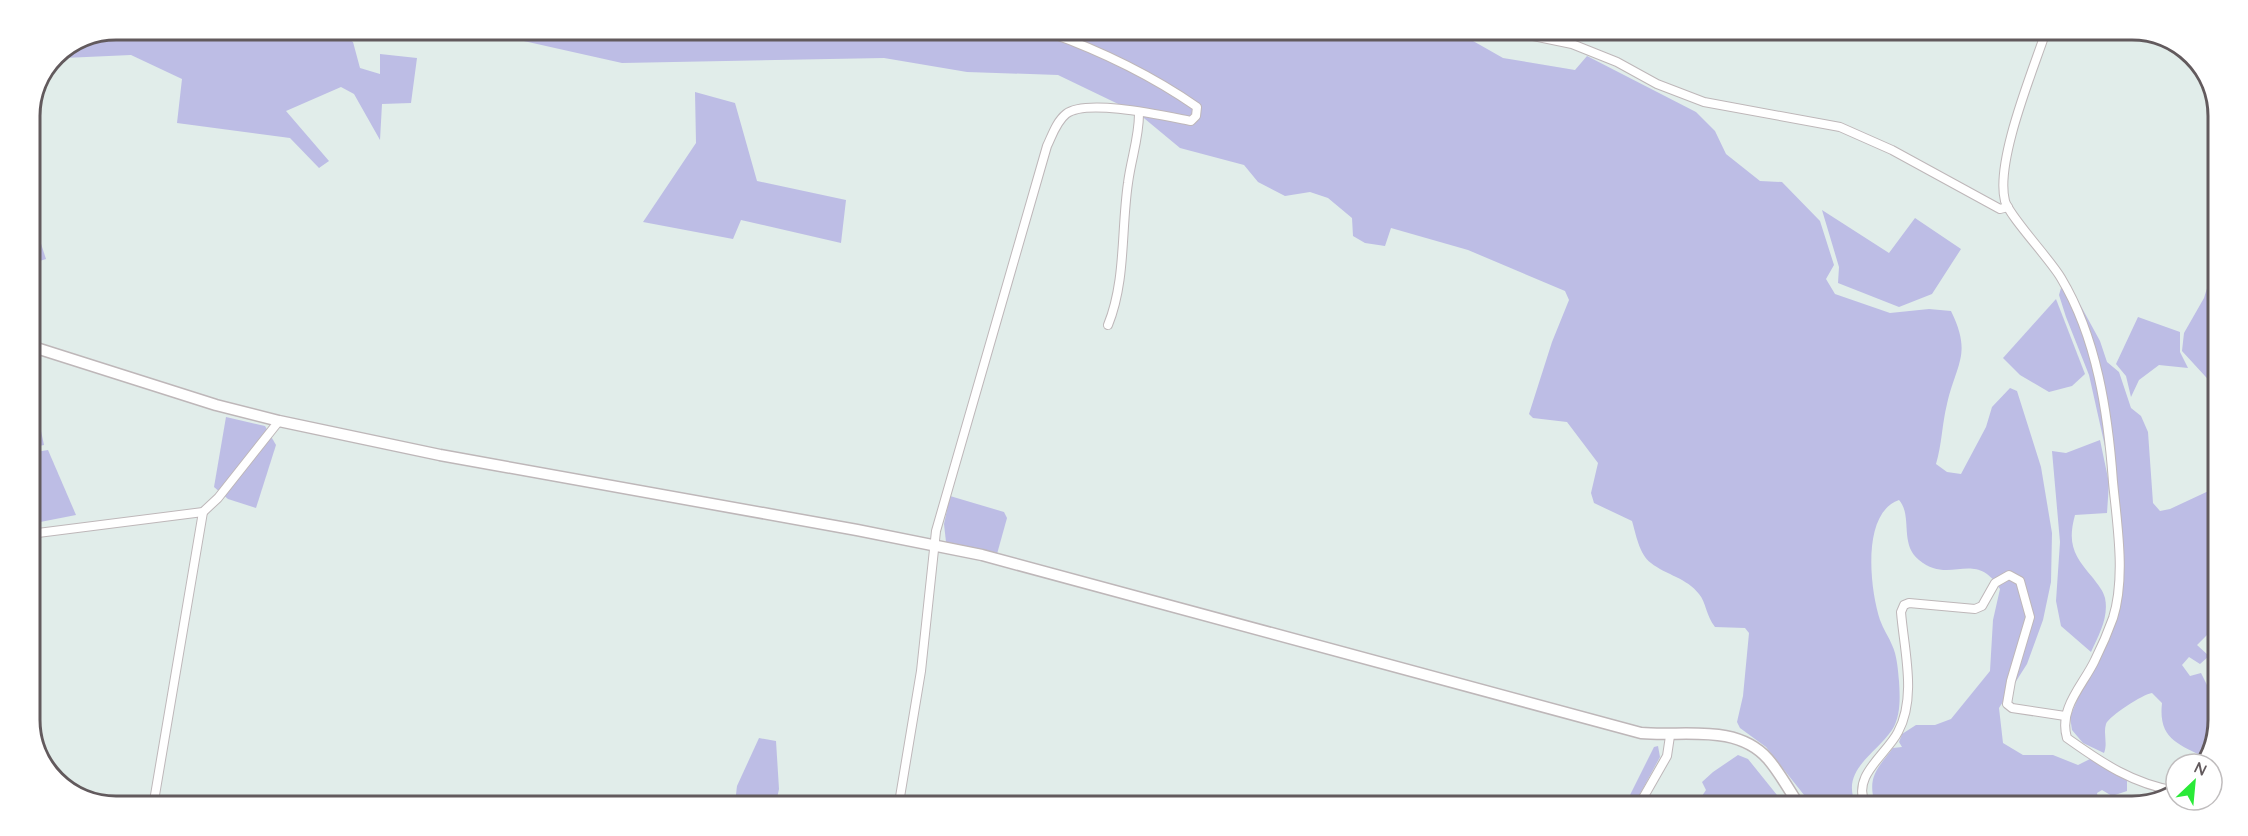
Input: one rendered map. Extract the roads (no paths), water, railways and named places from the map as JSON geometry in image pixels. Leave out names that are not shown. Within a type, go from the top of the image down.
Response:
[{"type":"street","points":[[900,796],[921,671],[934,547],[944,500],[1047,146],[1059,120],[1076,109],[1102,107],[1191,121],[1196,116],[1197,107],[1164,85],[1101,53],[1068,40]]},
{"type":"street","points":[[1552,40],[1572,44],[1617,62],[1657,84],[1704,102],[1840,128],[1892,150],[2000,209],[2008,207]]},
{"type":"street","points":[[2043,40],[2017,113],[2004,192],[2008,207],[2057,271],[2083,321],[2105,405],[2118,544],[2117,595],[2113,616],[2095,662],[2081,682],[2065,716],[2067,738],[2110,769],[2153,787],[2163,789]]},
{"type":"street","points":[[1108,325],[1119,297],[1120,250],[1128,181],[1139,131],[1139,114]]},
{"type":"street","points":[[40,349],[205,402],[279,421],[509,468],[857,530],[982,555],[1641,733],[1670,736],[1712,733],[1729,736],[1751,746],[1767,759],[1793,796]]},
{"type":"street","points":[[41,533],[203,512],[218,498],[279,421]]},
{"type":"street","points":[[155,796],[203,512]]},
{"type":"street","points":[[1864,796],[1863,788],[1866,775],[1897,734],[1905,714],[1908,686],[1901,612],[1904,605],[1909,603],[1975,609],[1982,606],[1995,584],[2002,579],[2009,575],[2020,581],[2030,617],[2011,681],[2007,704],[2012,708],[2065,716]]},
{"type":"street","points":[[1644,796],[1667,756],[1670,736]]}]
